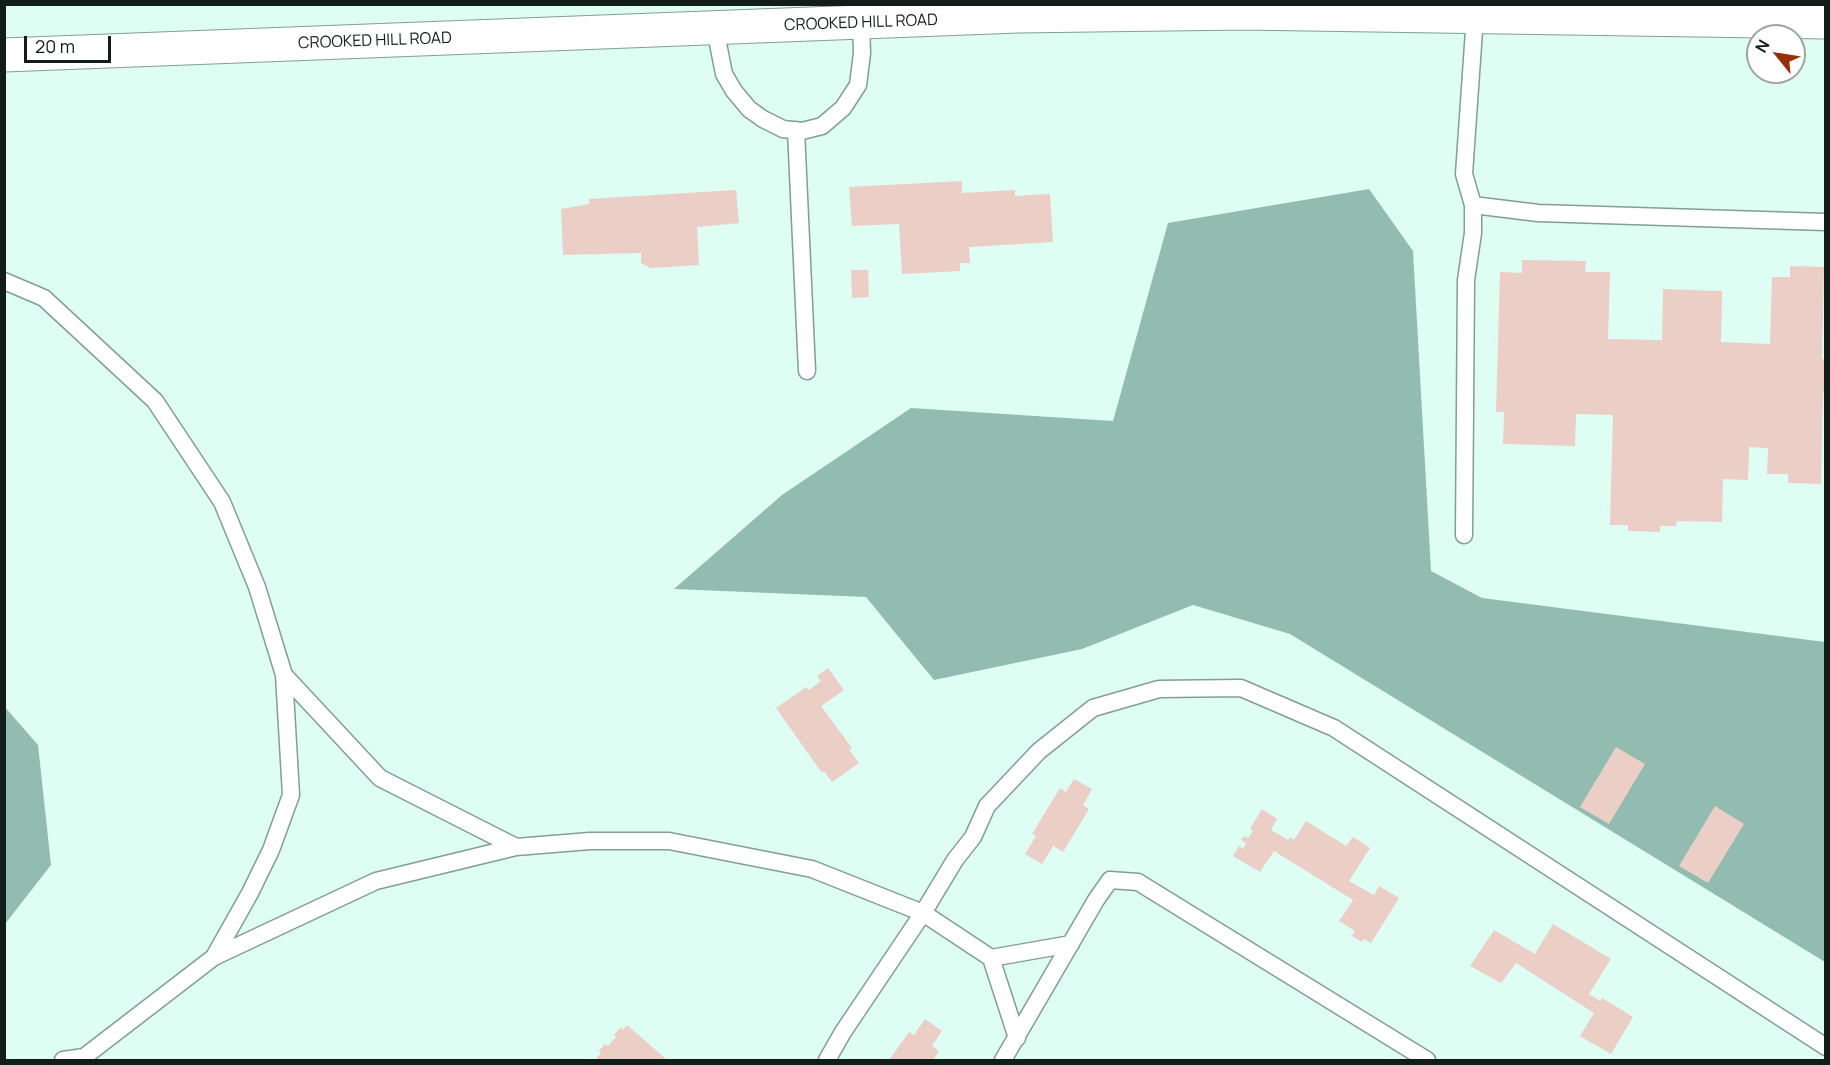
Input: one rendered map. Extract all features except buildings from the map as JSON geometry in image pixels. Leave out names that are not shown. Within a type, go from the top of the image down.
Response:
[{"type":"main road","name":"CROOKED HILL ROAD","points":[[4,54],[1018,16],[1243,12],[1826,22]]},
{"type":"lane","points":[[1464,535],[1467,279],[1473,233],[1473,205],[1464,174],[1475,16]]},
{"type":"lane","points":[[715,28],[724,74],[749,109],[783,129],[802,131],[822,126],[843,108],[858,85],[862,53],[861,23]]},
{"type":"lane","points":[[796,130],[807,371]]},
{"type":"lane","points":[[1473,205],[1538,213],[1826,222]]},
{"type":"lane","points":[[4,281],[44,298],[155,401],[222,502],[257,587],[284,675],[291,795],[271,850],[214,957]]},
{"type":"lane","points":[[284,675],[380,778],[516,847]]},
{"type":"lane","points":[[827,1060],[955,860],[973,837],[987,806],[1039,751],[1093,708],[1159,689],[1241,688],[1334,728],[1826,1047]]},
{"type":"lane","points":[[63,1060],[84,1057],[214,957],[376,881],[516,847],[590,841],[669,841],[812,869],[922,913],[991,958],[1017,1038]]},
{"type":"lane","points":[[1003,1060],[1096,900],[1110,880],[1138,882],[1427,1060]]},
{"type":"lane","points":[[991,958],[1071,944]]},
{"type":"lane","points":[[840,1060],[843,1032]]},
{"type":"green space","points":[[1369,189],[1413,251],[1431,571],[1482,598],[1825,642],[1825,962],[1290,634],[1193,605],[1082,649],[934,680],[866,597],[674,589],[782,495],[911,408],[1113,421],[1168,223]]},
{"type":"green space","points":[[4,706],[38,745],[51,865],[5,924]]}]
